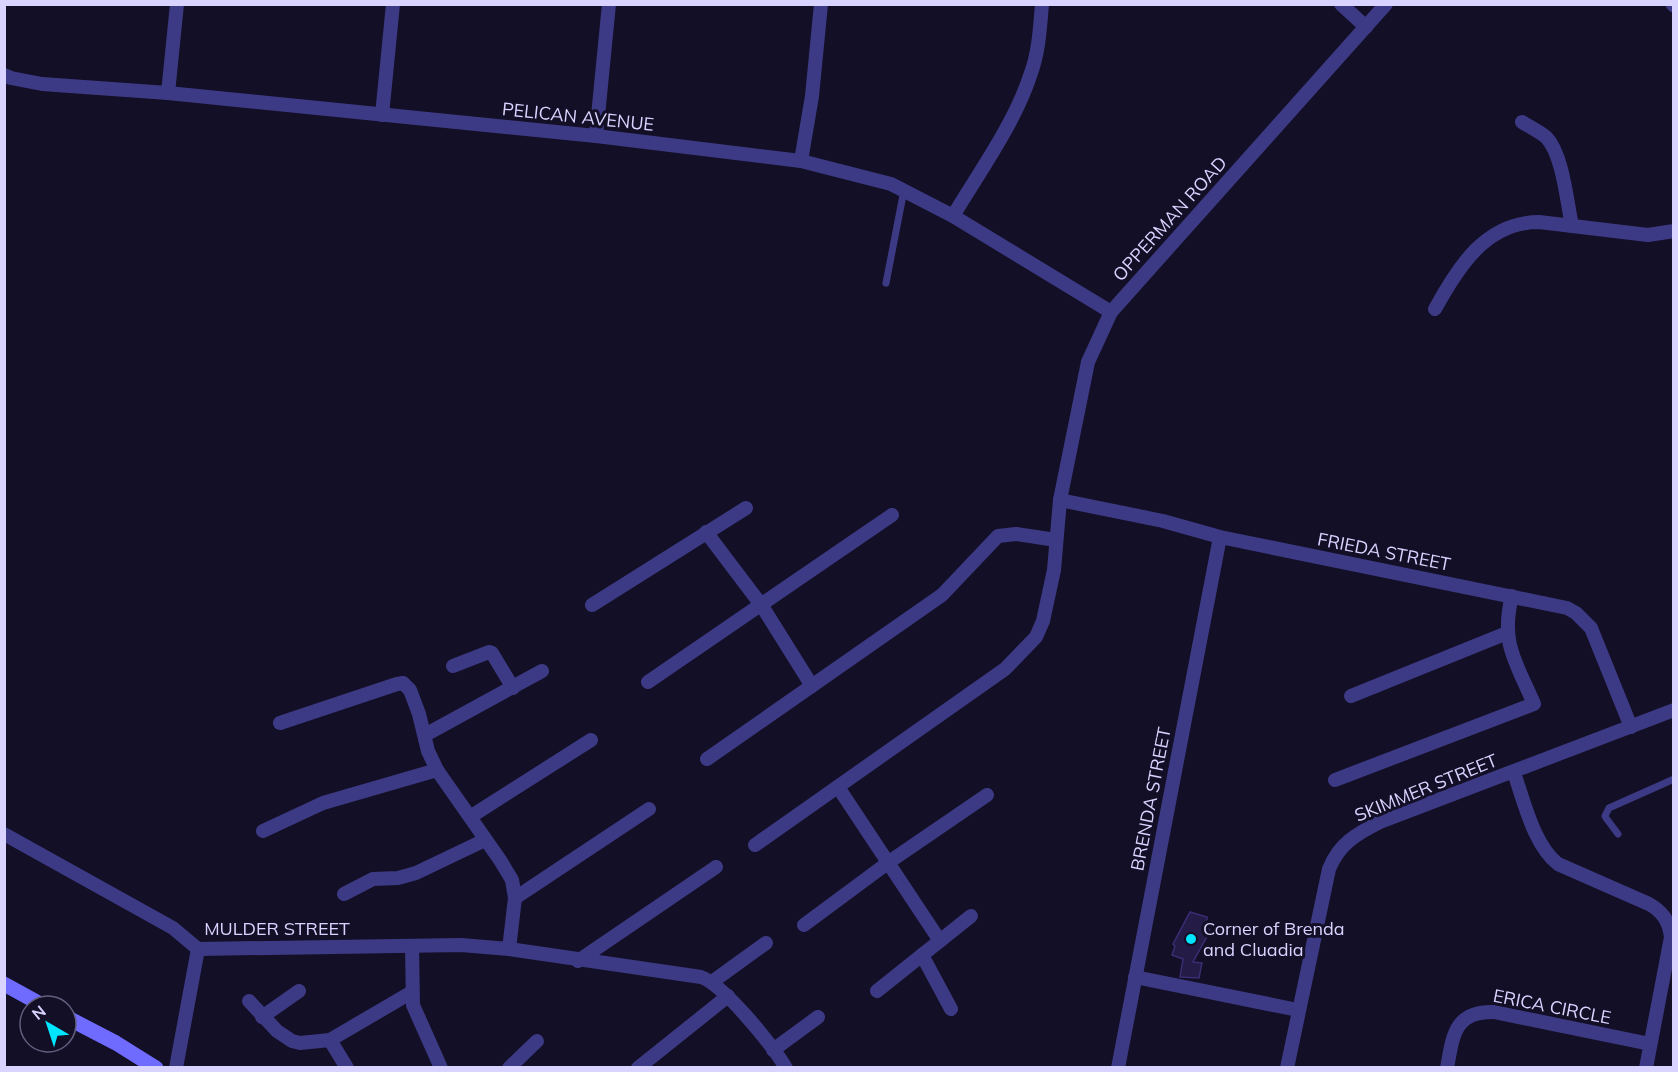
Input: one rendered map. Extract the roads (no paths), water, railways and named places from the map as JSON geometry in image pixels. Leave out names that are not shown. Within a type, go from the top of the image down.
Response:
[{"type":"main road","points":[[4,984],[22,994]]},
{"type":"main road","points":[[78,1023],[156,1068]]},
{"type":"street","points":[[168,93],[177,4]]},
{"type":"street","points":[[382,115],[393,4]]},
{"type":"street","points":[[596,136],[609,4]]},
{"type":"street","points":[[801,161],[812,96],[821,4]]},
{"type":"street","points":[[953,216],[1013,114],[1031,75],[1038,44],[1042,4]]},
{"type":"street","points":[[1341,4],[1366,27]]},
{"type":"street","name":"OPPERMAN ROAD","points":[[755,845],[1005,669],[1039,632],[1054,570],[1060,500],[1088,362],[1112,312],[1386,4]]},
{"type":"street","name":"PELICAN AVENUE","points":[[4,75],[42,84],[168,93],[596,136],[801,161],[891,184],[904,190],[953,216],[1112,312]]},
{"type":"street","points":[[1522,122],[1545,136],[1555,152],[1572,226]]},
{"type":"street","points":[[1435,309],[1471,253],[1493,235],[1508,227],[1526,222],[1648,235],[1674,231]]},
{"type":"street","name":"FRIEDA STREET","points":[[1060,500],[1163,521],[1220,537],[1567,608],[1576,613],[1591,628],[1630,727]]},
{"type":"street","points":[[592,605],[746,508]]},
{"type":"street","points":[[648,682],[892,515]]},
{"type":"street","points":[[706,532],[762,606],[812,686]]},
{"type":"street","points":[[707,759],[942,595],[998,536],[1016,534],[1056,540]]},
{"type":"street","name":"BRENDA STREET","points":[[1118,1068],[1220,537]]},
{"type":"street","points":[[1335,780],[1534,704],[1509,647],[1507,616],[1512,596]]},
{"type":"street","points":[[1351,696],[1507,633]]},
{"type":"street","points":[[453,666],[489,652],[513,688]]},
{"type":"street","points":[[425,735],[542,671]]},
{"type":"street","points":[[279,723],[403,683],[410,690],[428,751],[437,770],[512,880],[515,897],[509,950]]},
{"type":"street","name":"SKIMMER STREET","points":[[1287,1068],[1329,869],[1333,858],[1345,843],[1380,822],[1514,773],[1674,710]]},
{"type":"street","points":[[470,818],[591,740]]},
{"type":"street","points":[[263,831],[323,803],[437,770]]},
{"type":"street","points":[[1514,773],[1542,846],[1553,860],[1649,904],[1658,909],[1670,925],[1671,937],[1646,1068]]},
{"type":"street","points":[[838,787],[940,941]]},
{"type":"street","points":[[804,926],[889,862],[987,795]]},
{"type":"street","points":[[515,897],[649,809]]},
{"type":"street","name":"MULDER STREET","points":[[4,834],[173,928],[198,949],[461,945],[696,976],[712,982]]},
{"type":"street","points":[[344,894],[373,879],[398,878],[416,873],[485,840]]},
{"type":"street","points":[[578,960],[716,867]]},
{"type":"street","points":[[877,991],[971,916]]},
{"type":"street","points":[[766,943],[712,982],[728,996],[773,1050],[783,1066]]},
{"type":"street","points":[[412,946],[413,1005],[441,1068]]},
{"type":"street","points":[[176,1068],[198,949]]},
{"type":"street","points":[[922,956],[951,1009]]},
{"type":"street","points":[[1136,977],[1298,1010]]},
{"type":"street","points":[[262,1017],[299,992]]},
{"type":"street","points":[[249,1001],[277,1031],[292,1041],[300,1043],[330,1040],[412,992]]},
{"type":"street","points":[[638,1068],[728,996]]},
{"type":"street","name":"ERICA CIRCLE","points":[[1447,1068],[1456,1030],[1466,1018],[1479,1012],[1494,1012],[1650,1044]]},
{"type":"street","points":[[773,1050],[818,1017]]},
{"type":"street","points":[[330,1040],[347,1068]]},
{"type":"street","points":[[509,1068],[537,1041]]},
{"type":"lane","points":[[885,283],[904,190]]},
{"type":"lane","points":[[1618,834],[1605,816],[1609,808],[1674,779]]},
{"type":"place","name":"Corner of Brenda and Cluadia","points":[[1191,939]]}]
